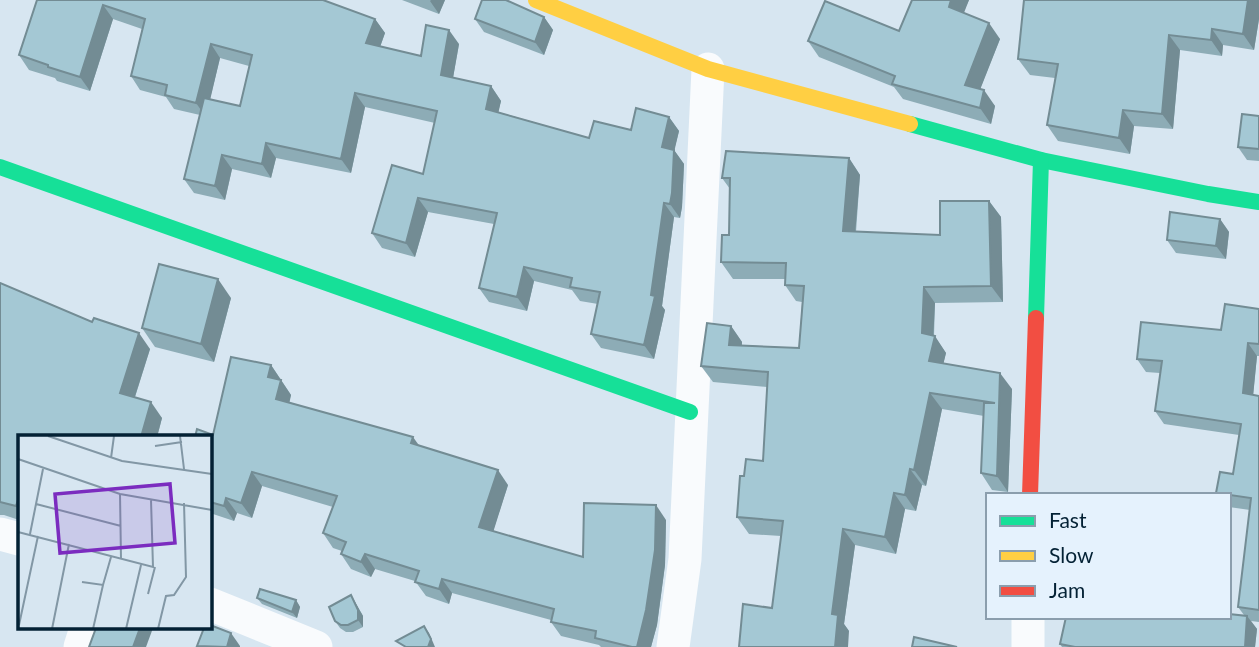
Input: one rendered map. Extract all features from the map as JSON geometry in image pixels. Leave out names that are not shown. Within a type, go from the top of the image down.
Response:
[{"type":"street","points":[[536,0],[708,69],[1041,160],[1259,202]]},
{"type":"street","points":[[673,647],[685,559],[708,69]]},
{"type":"street","points":[[1030,493],[1041,160]]},
{"type":"street","points":[[0,167],[690,412]]},
{"type":"street","points":[[0,534],[18,539]]},
{"type":"street","points":[[212,605],[316,647]]},
{"type":"street","points":[[1028,619],[1028,647]]},
{"type":"street","points":[[80,647],[85,630]]},
{"type":"building","points":[[37,0],[323,0],[375,19],[366,43],[421,56],[426,25],[449,30],[441,75],[491,86],[486,109],[589,138],[594,121],[631,130],[636,108],[669,117],[662,147],[674,150],[672,193],[670,204],[664,203],[651,295],[655,296],[644,345],[591,334],[600,292],[570,287],[572,278],[524,267],[517,297],[479,288],[497,213],[418,198],[406,243],[372,233],[392,165],[423,174],[437,111],[355,93],[341,159],[266,143],[262,164],[222,155],[215,186],[184,179],[204,98],[240,106],[252,55],[211,44],[196,103],[165,95],[167,85],[131,76],[145,19],[103,5],[80,77],[19,55]]},
{"type":"building","points":[[482,0],[506,0],[544,17],[535,42],[475,19]]},
{"type":"building","points":[[912,0],[951,0],[949,7],[989,23],[965,85],[984,90],[980,108],[892,84],[895,76],[808,41],[825,1],[899,31]]},
{"type":"building","points":[[1024,0],[1248,0],[1243,34],[1212,29],[1211,40],[1169,35],[1162,114],[1123,110],[1119,138],[1047,125],[1058,64],[1018,59]]},
{"type":"building","points":[[1242,114],[1259,116],[1259,149],[1238,147]]},
{"type":"building","points":[[726,151],[849,158],[843,231],[940,235],[940,201],[989,201],[991,286],[924,287],[922,333],[935,336],[929,361],[1000,373],[997,476],[981,473],[984,403],[995,403],[930,393],[914,470],[910,469],[905,495],[894,493],[885,537],[843,529],[832,614],[838,615],[835,647],[739,647],[743,604],[772,608],[783,521],[737,517],[740,476],[744,476],[746,459],[763,461],[768,372],[701,366],[707,323],[731,326],[729,345],[799,348],[804,286],[785,285],[786,263],[721,262],[722,235],[729,235],[730,178],[722,178]]},
{"type":"building","points":[[1170,212],[1220,219],[1216,246],[1167,240]]},
{"type":"building","points":[[159,264],[218,279],[201,344],[142,328]]},
{"type":"building","points":[[0,283],[92,322],[94,318],[139,333],[120,393],[151,402],[142,435],[18,435],[18,500],[16,506],[0,502]]},
{"type":"building","points":[[1225,304],[1259,309],[1259,344],[1248,343],[1243,393],[1259,396],[1259,610],[1238,607],[1251,498],[1231,493],[1216,493],[1220,472],[1233,474],[1241,424],[1155,411],[1162,361],[1137,359],[1141,322],[1221,330]]},
{"type":"building","points":[[231,357],[271,365],[268,377],[281,380],[276,399],[413,437],[411,443],[498,470],[479,527],[583,557],[584,503],[656,505],[655,550],[637,647],[595,638],[596,631],[551,622],[554,609],[442,579],[439,589],[415,582],[419,571],[365,554],[361,562],[341,554],[346,542],[323,533],[337,496],[252,472],[241,503],[226,498],[224,506],[212,503],[212,435],[196,435],[197,429],[213,435]]},
{"type":"building","points":[[260,589],[296,600],[292,612],[257,598]]},
{"type":"building","points":[[351,595],[358,610],[358,620],[341,625],[335,621],[329,607]]},
{"type":"building","points":[[1231,614],[1247,616],[1245,647],[1075,647],[1060,644],[1066,619],[1231,619]]},
{"type":"building","points":[[212,626],[231,633],[227,647],[197,646],[203,630],[212,630]]},
{"type":"building","points":[[424,626],[431,639],[428,647],[406,647],[396,641]]},
{"type":"building","points":[[95,630],[139,630],[133,647],[89,647]]},
{"type":"building","points":[[914,637],[957,647],[912,647]]},
{"type":"traffic: fast","points":[[910,124],[1041,160],[1259,202]]},
{"type":"traffic: fast","points":[[1036,318],[1041,160]]},
{"type":"traffic: fast","points":[[0,167],[690,412]]},
{"type":"traffic: slow","points":[[536,0],[708,69],[910,124]]},
{"type":"traffic: jam","points":[[1030,493],[1036,318]]}]
